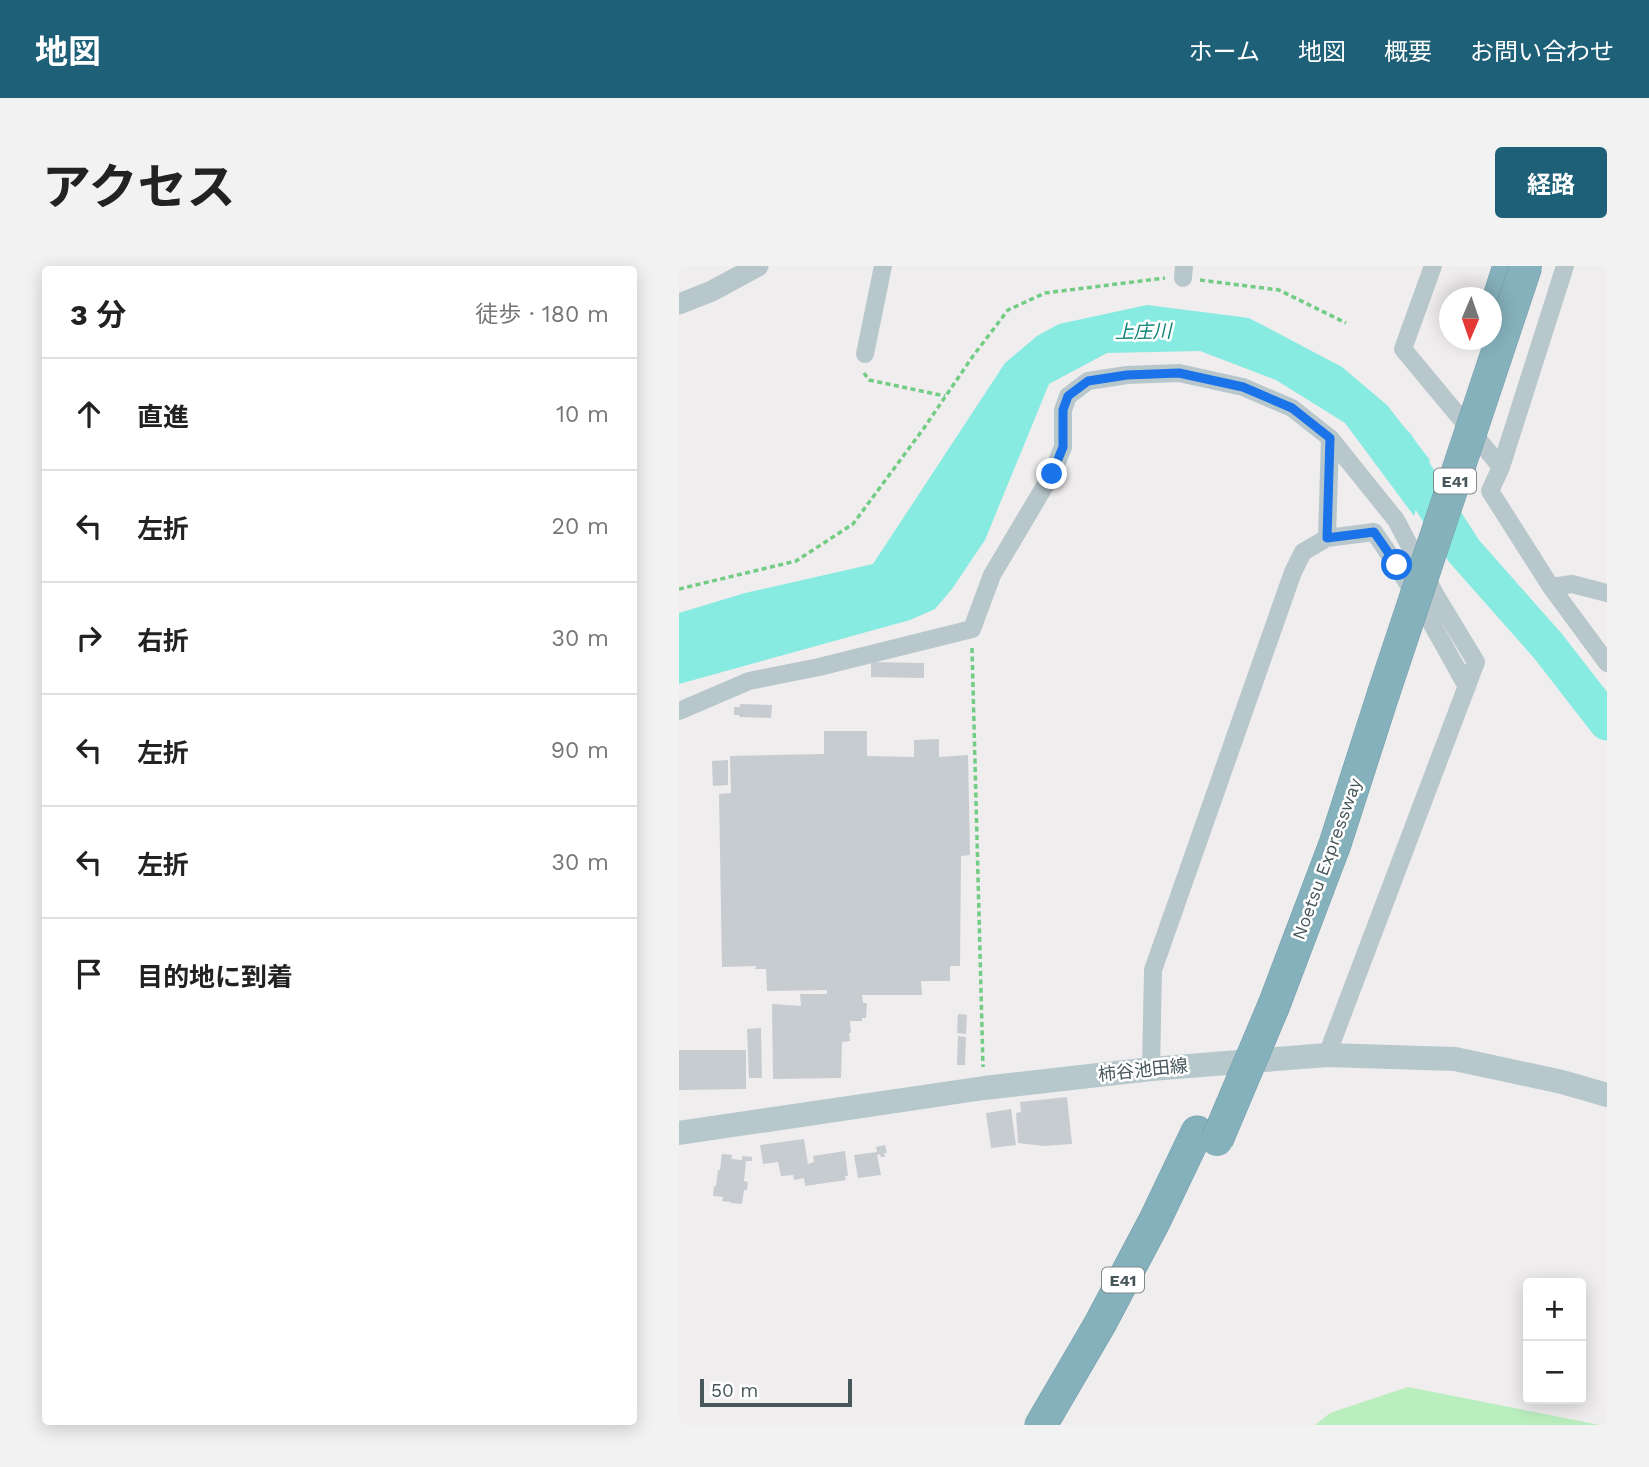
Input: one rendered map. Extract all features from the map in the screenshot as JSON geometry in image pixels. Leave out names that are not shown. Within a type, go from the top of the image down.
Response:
[{"type":"highway","points":[[1502,288],[1509,266]]},
{"type":"highway","name":"Noetsu Expressway","points":[[1065,1425],[1160,1253],[1207,1136],[1218,1090],[1265,1001],[1321,823],[1375,693],[1526,266]]},
{"type":"highway","name":"Noetsu Expressway","points":[[1375,693],[1482,350]]},
{"type":"highway","name":"Noetsu Expressway","points":[[1041,1425],[1100,1324],[1155,1220],[1207,1136]]},
{"type":"main road","name":"柿谷池田線","points":[[679,1133],[984,1088],[1151,1069],[1327,1055],[1455,1059],[1562,1082],[1607,1095]]},
{"type":"street","points":[[679,304],[712,291],[758,266]]},
{"type":"street","points":[[865,354],[883,266]]},
{"type":"street","points":[[1433,266],[1403,349],[1501,467]]},
{"type":"street","points":[[1565,266],[1501,467],[1490,491],[1551,587],[1607,663]]},
{"type":"street","points":[[679,711],[749,681],[819,667],[972,629],[992,576],[1052,474],[1063,447],[1063,410],[1068,396],[1088,381],[1127,375],[1179,373],[1243,387],[1292,408],[1330,438],[1396,520],[1436,596],[1476,662],[1327,1055]]},
{"type":"street","points":[[1327,538],[1330,438]]},
{"type":"street","points":[[1151,1069],[1153,970],[1293,572],[1303,552],[1327,538],[1374,532],[1427,614],[1467,687]]},
{"type":"street","points":[[1551,587],[1572,584],[1607,593]]},
{"type":"path","points":[[679,589],[796,561],[853,524],[946,397],[972,356],[1008,310],[1045,293],[1175,277],[1183,272],[1279,290],[1346,323]]},
{"type":"path","points":[[865,354],[863,368],[869,380],[946,397]]},
{"type":"path","points":[[972,629],[984,1088]]},
{"type":"green space","points":[[1408,1387],[1600,1425],[1315,1425],[1330,1413]]},
{"type":"water","points":[[1147,305],[1249,318],[1342,367],[1387,405],[1430,460],[1414,516],[1345,423],[1276,380],[1200,351],[1107,353],[1049,384],[985,540],[935,609],[910,620],[679,684],[679,613],[745,593],[873,564],[1005,363],[1037,336],[1059,324]]},
{"type":"building","points":[[871,662],[924,663],[924,678],[871,677]]},
{"type":"building","points":[[740,704],[772,705],[771,718],[734,715],[734,707],[740,707]]},
{"type":"building","points":[[824,731],[867,731],[867,756],[914,757],[914,740],[939,739],[939,757],[968,755],[970,855],[961,856],[960,966],[950,966],[950,981],[921,981],[922,995],[862,995],[863,1003],[867,1003],[866,1018],[862,1018],[862,1021],[850,1021],[850,1041],[842,1042],[841,1078],[773,1079],[772,1004],[801,1006],[800,994],[827,994],[827,990],[767,991],[766,969],[755,969],[756,966],[722,967],[719,794],[731,793],[730,756],[824,754]]},
{"type":"building","points":[[728,760],[728,785],[713,786],[712,761]]},
{"type":"building","points":[[958,1014],[967,1015],[966,1034],[957,1033]]},
{"type":"building","points":[[761,1028],[762,1078],[749,1078],[747,1029]]},
{"type":"building","points":[[958,1036],[966,1037],[965,1065],[957,1065]]},
{"type":"building","points":[[679,1050],[746,1050],[746,1089],[679,1090]]},
{"type":"building","points":[[1067,1097],[1072,1144],[1043,1146],[1018,1143],[1016,1113],[1021,1112],[1020,1102]]},
{"type":"building","points":[[1011,1109],[1016,1145],[991,1148],[986,1113]]},
{"type":"building","points":[[804,1139],[808,1164],[814,1162],[813,1156],[845,1151],[848,1176],[845,1176],[846,1180],[805,1186],[804,1178],[794,1180],[793,1175],[781,1176],[778,1162],[763,1164],[760,1145]]},
{"type":"building","points":[[885,1145],[885,1157],[877,1155],[881,1175],[858,1178],[854,1155],[877,1152],[876,1147]]},
{"type":"building","points":[[722,1154],[732,1155],[731,1159],[752,1157],[752,1161],[746,1161],[744,1181],[748,1182],[742,1204],[722,1201],[723,1197],[713,1196]]},
{"type":"waterway","name":"上庄川","points":[[1396,445],[1464,551],[1548,646],[1607,722]]},
{"type":"route","points":[[1052,474],[1063,447],[1063,410],[1068,396],[1088,381],[1127,375],[1179,373],[1243,387],[1292,408],[1330,438],[1327,538],[1374,532],[1397,565]]}]
